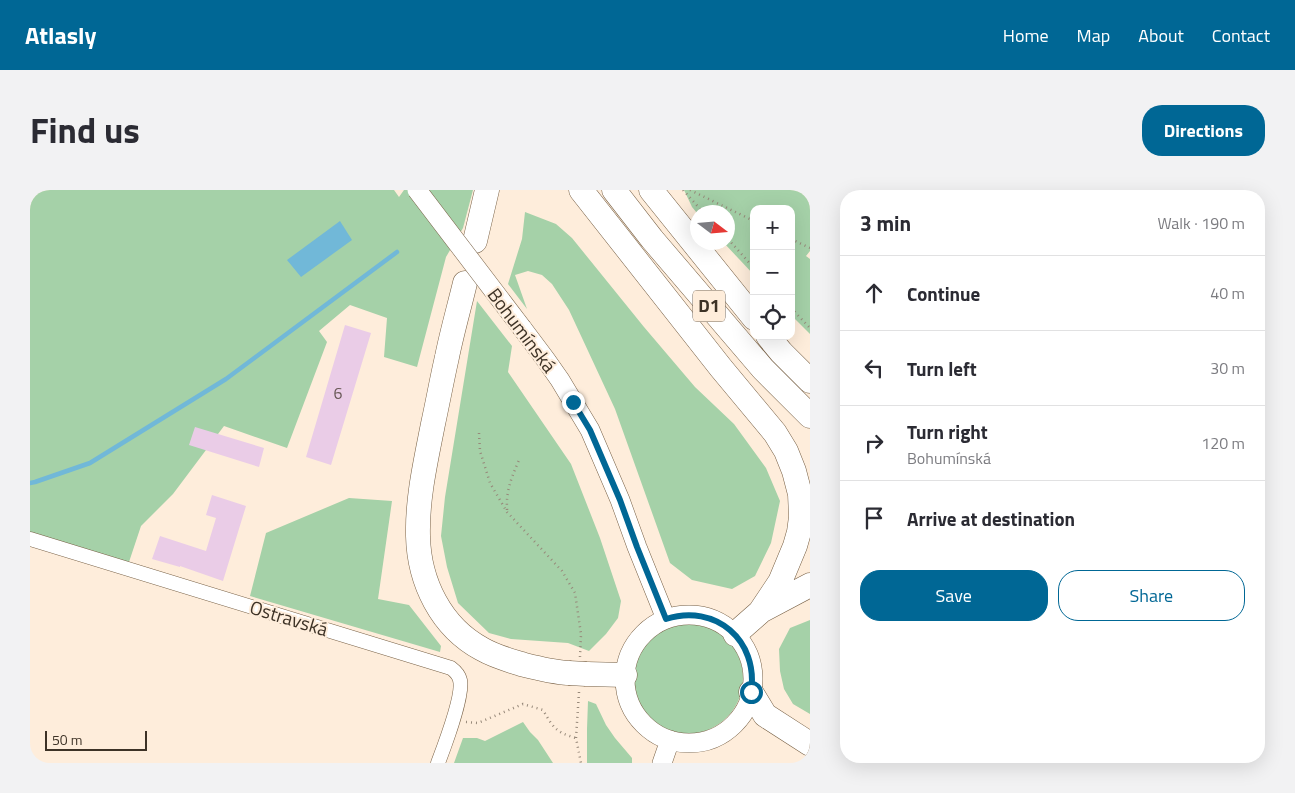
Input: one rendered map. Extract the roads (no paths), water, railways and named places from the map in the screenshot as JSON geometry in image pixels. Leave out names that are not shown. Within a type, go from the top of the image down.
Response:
[{"type":"highway","points":[[474,241],[487,190]]},
{"type":"highway","points":[[581,190],[721,368],[775,433],[791,461],[800,494],[801,526],[780,582],[760,612]]},
{"type":"highway","name":"D1","points":[[614,190],[652,239],[763,369],[810,416]]},
{"type":"highway","name":"D1","points":[[651,190],[750,313]]},
{"type":"highway","points":[[465,283],[447,355],[420,496],[418,536],[425,577],[439,608],[447,620],[463,636],[491,654],[555,672],[625,675]]},
{"type":"highway","points":[[771,340],[810,381]]},
{"type":"highway","points":[[735,634],[760,612],[810,586]]},
{"type":"highway","points":[[751,692],[765,715],[810,744]]},
{"type":"main road","name":"Bohumínská","points":[[417,190],[546,360],[590,430],[620,500],[666,619]]},
{"type":"main road","points":[[684,615],[702,616],[720,623],[735,634],[745,649],[751,666],[752,683],[748,703],[735,723],[716,736],[699,742],[682,742],[670,740],[653,732],[639,719],[627,694],[625,675],[631,651],[645,632],[655,624],[666,619],[684,615]]},
{"type":"main road","points":[[662,763],[670,740]]},
{"type":"street","name":"Ostravská","points":[[30,539],[451,668],[458,677],[460,684],[452,721],[438,763]]},
{"type":"water","points":[[340,221],[352,240],[301,277],[287,260]]},
{"type":"waterway","points":[[30,483],[90,463],[226,379],[397,252]]}]
